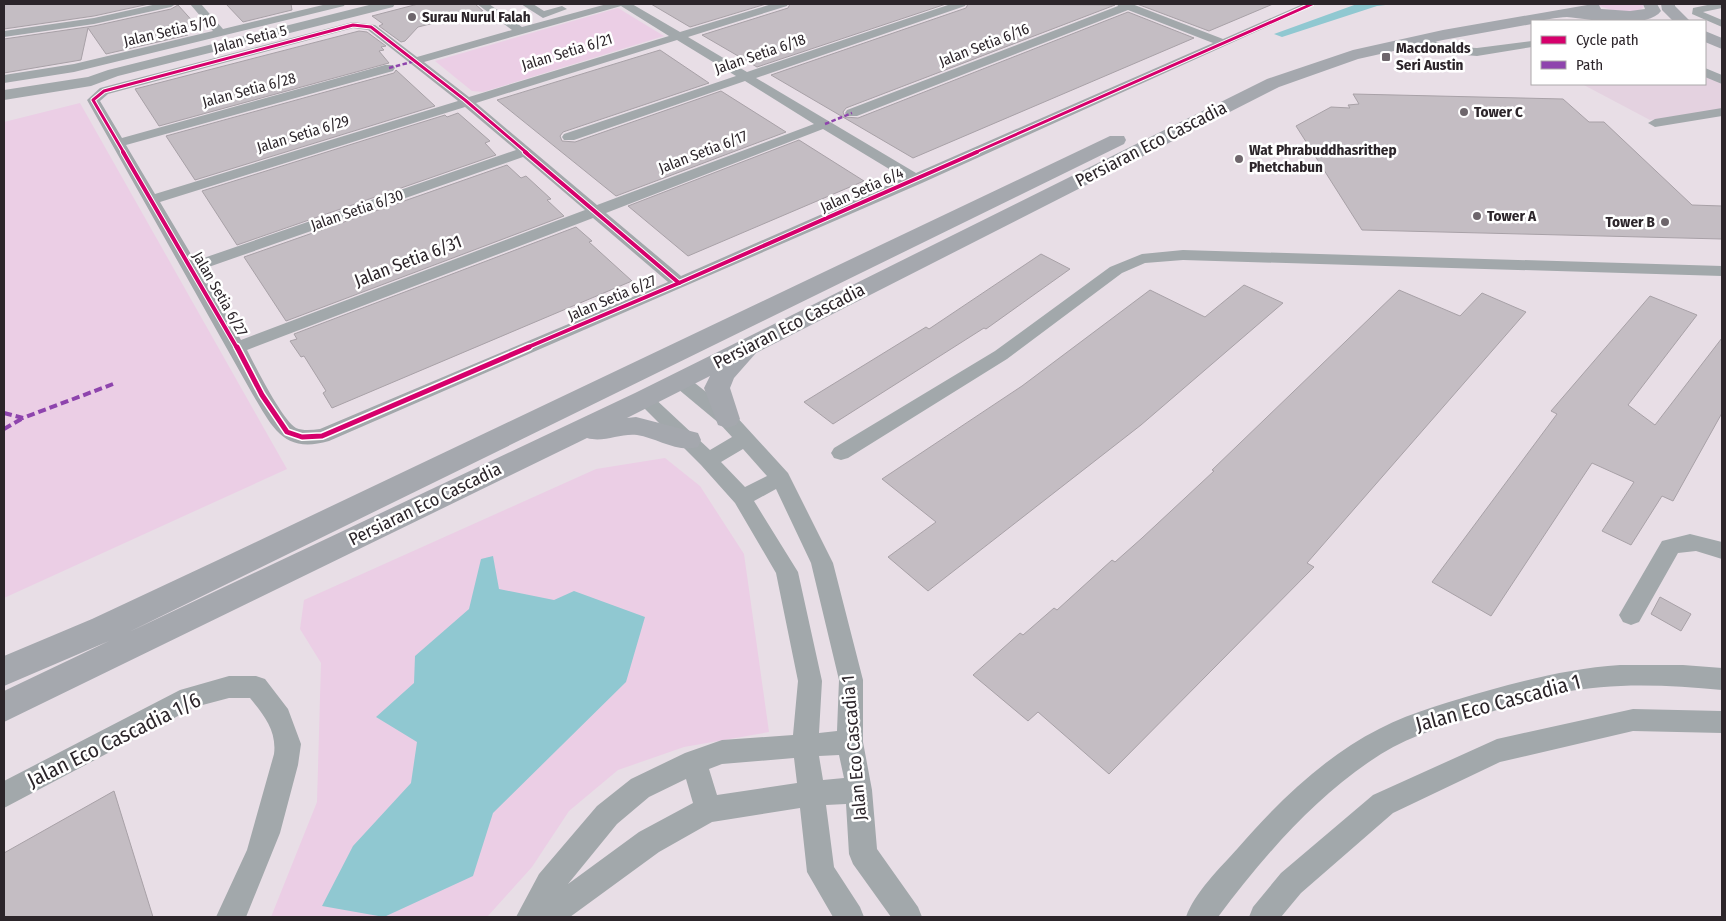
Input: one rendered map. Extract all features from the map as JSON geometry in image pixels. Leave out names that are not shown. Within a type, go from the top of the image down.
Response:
[{"type":"main road","name":"Persiaran Eco Cascadia","points":[[4,671],[103,629],[230,569],[1255,74],[1335,46],[1418,26],[1559,4]]},
{"type":"main road","points":[[1668,4],[1672,14],[1681,20]]},
{"type":"main road","points":[[1590,6],[1668,20]]},
{"type":"main road","name":"Persiaran Eco Cascadia","points":[[4,707],[560,439],[660,386],[755,343],[1273,83],[1352,55],[1590,6]]},
{"type":"main road","points":[[1530,19],[1580,14],[1639,15]]},
{"type":"main road","points":[[1709,40],[1722,58]]},
{"type":"main road","points":[[589,394],[624,383],[660,386],[680,353],[707,337]]},
{"type":"main road","points":[[727,419],[717,388],[723,375],[755,343]]},
{"type":"main road","points":[[560,439],[599,430],[636,426],[688,440]]},
{"type":"street","points":[[4,34],[94,21],[171,4]]},
{"type":"street","points":[[195,4],[221,34]]},
{"type":"street","name":"Jalan Setia 5/10","points":[[4,79],[74,68],[340,4]]},
{"type":"street","name":"Jalan Setia 5","points":[[4,95],[91,80],[388,4]]},
{"type":"street","points":[[485,6],[504,4]]},
{"type":"street","points":[[526,4],[543,15],[584,4]]},
{"type":"street","points":[[414,61],[618,4]]},
{"type":"street","points":[[626,4],[917,180]]},
{"type":"street","name":"Jalan Setia 6/21","points":[[465,100],[783,4]]},
{"type":"street","name":"Jalan Setia 6/18","points":[[569,137],[961,4]]},
{"type":"street","name":"Jalan Setia 6/4","points":[[679,283],[917,180],[1312,4]]},
{"type":"street","points":[[1125,5],[1223,43]]},
{"type":"street","name":"Jalan Setia 6/16","points":[[852,113],[1125,5]]},
{"type":"street","points":[[1722,5],[1697,10],[1698,14],[1722,24]]},
{"type":"street","points":[[485,6],[520,31]]},
{"type":"street","name":"Jalan Setia 6/27","points":[[414,61],[371,27],[353,25],[104,91],[96,95],[93,100],[237,348],[262,395],[286,432],[302,437],[322,436],[679,283]]},
{"type":"street","points":[[1420,40],[1453,50],[1477,52],[1531,44]]},
{"type":"street","points":[[414,61],[465,100],[679,283]]},
{"type":"street","name":"Jalan Setia 6/28","points":[[117,143],[389,68]]},
{"type":"street","points":[[1706,72],[1722,80]]},
{"type":"street","name":"Jalan Setia 5","points":[[4,90],[95,74],[113,73]]},
{"type":"street","name":"Jalan Setia 6/29","points":[[150,200],[465,100]]},
{"type":"street","points":[[1655,123],[1722,112]]},
{"type":"street","name":"Jalan Setia 6/17","points":[[594,211],[825,124]]},
{"type":"street","name":"Jalan Setia 6/30","points":[[190,268],[524,152]]},
{"type":"street","name":"Jalan Setia 6/31","points":[[237,348],[594,211]]},
{"type":"street","points":[[841,453],[1001,355],[1116,270],[1142,259],[1183,255],[1722,272]]},
{"type":"street","points":[[660,386],[688,440],[742,498],[787,572],[810,681],[805,744],[821,872],[850,917]]},
{"type":"street","name":"Jalan Eco Cascadia 1","points":[[660,386],[727,419],[781,478],[822,563],[851,680],[850,742],[859,790],[863,854],[908,917]]},
{"type":"street","points":[[708,460],[745,439]]},
{"type":"street","points":[[742,498],[781,478]]},
{"type":"street","points":[[1630,615],[1670,547],[1678,543],[1695,542],[1708,544],[1722,551]]},
{"type":"street","name":"Jalan Eco Cascadia 1","points":[[1200,917],[1227,879],[1293,810],[1358,755],[1405,728],[1464,708],[1560,682],[1596,678],[1686,674],[1722,679]]},
{"type":"street","name":"Jalan Eco Cascadia 1/6","points":[[4,795],[189,698],[229,687],[256,687],[277,709],[288,740],[285,763],[273,813],[251,879],[231,917]]},
{"type":"street","points":[[1263,917],[1291,883],[1383,804],[1497,752],[1633,720],[1722,722]]},
{"type":"street","points":[[530,917],[549,884],[607,815],[640,788],[694,762],[722,752],[805,744],[850,742]]},
{"type":"street","points":[[694,762],[708,809]]},
{"type":"street","points":[[546,917],[649,842],[708,809],[810,794],[859,790]]},
{"type":"shaded area","points":[[1593,4],[1642,4],[1644,7],[1638,11],[1615,11]]},
{"type":"shaded area","points":[[618,8],[664,36],[483,92],[472,91],[435,61]]},
{"type":"shaded area","points":[[1706,75],[1722,83],[1722,109],[1650,120],[1584,85],[1706,85]]},
{"type":"shaded area","points":[[80,103],[287,469],[4,598],[4,122]]},
{"type":"shaded area","points":[[665,458],[700,486],[744,554],[769,732],[684,747],[618,770],[569,811],[532,867],[487,917],[271,917],[317,802],[321,663],[300,629],[304,600],[596,469]]},
{"type":"water","points":[[1357,4],[1394,4],[1377,6],[1282,37],[1274,34]]},
{"type":"water","points":[[493,556],[499,589],[554,600],[574,591],[645,617],[626,682],[493,813],[473,876],[384,917],[322,906],[353,846],[411,783],[417,742],[376,717],[414,683],[415,656],[469,609],[481,559]]},
{"type":"building","points":[[4,4],[149,4],[94,16],[4,29]]},
{"type":"building","points":[[226,4],[291,4],[292,10],[243,22]]},
{"type":"building","name":"Surau Nurul Falah","points":[[418,4],[475,4],[483,11],[418,27],[405,41],[401,42],[379,26],[383,24],[372,16]]},
{"type":"building","points":[[651,4],[766,4],[690,27]]},
{"type":"building","points":[[790,4],[946,4],[757,67],[702,35],[788,8]]},
{"type":"building","points":[[968,4],[1115,5],[846,108],[843,112],[845,117],[858,118],[1128,12],[1194,38],[913,158],[771,75],[966,8]]},
{"type":"building","points":[[1137,4],[1273,4],[1209,31]]},
{"type":"building","points":[[178,5],[196,25],[182,28],[188,35],[106,54],[88,28],[81,60],[4,73],[4,39],[94,26],[171,9]]},
{"type":"building","points":[[359,31],[367,32],[386,46],[381,47],[384,50],[379,51],[389,63],[159,126],[135,89]]},
{"type":"building","points":[[660,50],[709,83],[563,132],[560,136],[562,141],[575,142],[721,91],[786,132],[616,196],[497,100]]},
{"type":"building","points":[[396,70],[435,106],[195,180],[166,136],[394,73]]},
{"type":"building","points":[[1353,94],[1563,99],[1589,122],[1604,122],[1692,205],[1722,206],[1722,239],[1362,230],[1296,126],[1331,107],[1350,108],[1348,105],[1359,104]]},
{"type":"building","points":[[458,113],[490,141],[485,143],[496,155],[237,245],[202,191],[445,115],[447,117]]},
{"type":"building","points":[[799,140],[864,181],[688,256],[628,206]]},
{"type":"building","points":[[507,165],[521,178],[526,176],[551,199],[547,200],[564,216],[286,321],[244,257]]},
{"type":"building","points":[[576,227],[592,241],[589,242],[632,281],[332,408],[323,393],[326,391],[304,356],[301,357],[290,341],[297,339],[294,334]]},
{"type":"building","points":[[1041,254],[1070,269],[986,329],[984,328],[833,424],[804,402],[926,327],[929,329]]},
{"type":"building","points":[[1244,285],[1283,303],[1141,425],[928,591],[888,557],[936,522],[882,479],[1022,386],[1150,290],[1205,317]]},
{"type":"building","points":[[1399,290],[1460,316],[1482,293],[1526,312],[1307,563],[1314,567],[1109,774],[1038,712],[1028,721],[973,675],[1020,633],[1023,635],[1054,608],[1057,610],[1112,560],[1115,562],[1142,538],[1214,471],[1212,470]]},
{"type":"building","points":[[1650,296],[1697,315],[1628,405],[1655,425],[1722,338],[1722,413],[1673,501],[1662,496],[1631,545],[1602,531],[1634,482],[1592,463],[1491,616],[1432,582],[1557,414],[1551,411]]},
{"type":"building","points":[[1660,597],[1691,614],[1681,631],[1651,614]]},
{"type":"building","points":[[114,791],[153,917],[4,917],[4,853]]},
{"type":"marked path","points":[[389,68],[415,61]]},
{"type":"marked path","points":[[825,124],[852,113]]},
{"type":"marked path","points":[[4,413],[23,418],[113,384]]},
{"type":"marked path","points":[[4,429],[23,418]]},
{"type":"cycle path","points":[[679,283],[322,436],[302,437],[287,432],[262,395],[237,348],[93,100],[104,91],[353,25],[371,27],[465,100],[679,283],[1312,4]]},
{"type":"place","name":"Surau Nurul Falah","points":[[412,17]]},
{"type":"place","name":"Macdonalds Seri Austin","points":[[1386,57]]},
{"type":"place","name":"Tower C","points":[[1464,112]]},
{"type":"place","name":"Wat Phrabuddhasrithep Phetchabun","points":[[1239,159]]},
{"type":"place","name":"Tower A","points":[[1477,216]]},
{"type":"place","name":"Tower B","points":[[1665,222]]}]
